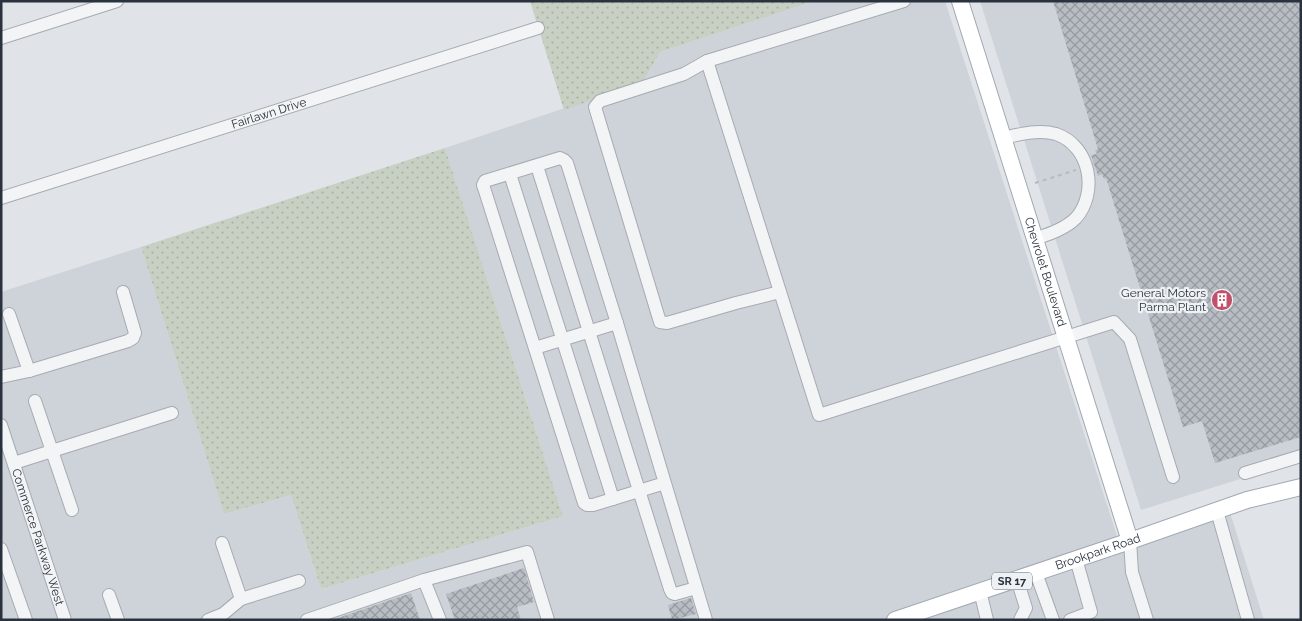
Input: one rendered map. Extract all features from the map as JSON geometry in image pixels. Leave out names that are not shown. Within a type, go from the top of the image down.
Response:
[{"type":"main road","name":"Chevrolet Boulevard","points":[[960,1],[1130,542]]},
{"type":"main road","name":"Brookpark Road","points":[[895,620],[913,617],[980,591],[1130,542],[1247,500],[1301,487]]},
{"type":"street","points":[[1,38],[117,1]]},
{"type":"street","points":[[780,292],[667,323],[660,322],[595,107],[600,101],[684,74],[708,62],[904,1]]},
{"type":"street","name":"Fairlawn Drive","points":[[1,198],[538,28]]},
{"type":"street","points":[[708,62],[819,415],[1114,322],[1130,339],[1173,477]]},
{"type":"street","points":[[1003,138],[1031,132],[1056,134],[1068,140],[1081,156],[1086,167],[1090,186],[1081,210],[1068,225],[1035,239]]},
{"type":"street","points":[[665,483],[593,505],[584,503],[483,185],[485,181],[560,158],[567,163],[617,323],[665,483],[696,588],[706,620]]},
{"type":"street","points":[[537,166],[672,593],[675,594],[696,588]]},
{"type":"street","points":[[510,174],[613,499]]},
{"type":"street","points":[[1,377],[29,371],[133,338],[135,333],[123,292]]},
{"type":"street","points":[[9,314],[29,371]]},
{"type":"street","points":[[535,348],[617,323]]},
{"type":"street","points":[[35,401],[72,510]]},
{"type":"street","points":[[14,462],[172,412]]},
{"type":"street","name":"Commerce Parkway West","points":[[1,425],[65,620]]},
{"type":"street","points":[[1245,473],[1301,456]]},
{"type":"street","points":[[1217,510],[1248,620]]},
{"type":"street","points":[[1130,542],[1132,572],[1147,620]]},
{"type":"street","points":[[222,543],[241,599]]},
{"type":"street","points":[[1,549],[26,620]]},
{"type":"street","points":[[307,620],[424,580],[527,552],[548,620]]},
{"type":"street","points":[[1070,620],[1091,612],[1076,559]]},
{"type":"street","points":[[1036,573],[1052,620]]},
{"type":"street","points":[[1017,579],[1026,608],[1020,620]]},
{"type":"street","points":[[424,580],[440,620]]},
{"type":"street","points":[[208,620],[224,614],[241,599],[299,581]]},
{"type":"street","points":[[980,591],[987,620]]},
{"type":"street","points":[[109,595],[118,620]]},
{"type":"path","points":[[1035,183],[1086,167]]},
{"type":"shaded area","points":[[814,1],[945,1],[1117,536],[1226,500],[1264,620],[71,620],[1,414],[1,292],[141,247],[224,514],[291,495],[321,589],[563,516],[445,148],[643,82],[660,52]]},
{"type":"shaded area","name":"General Motors Parma Plant","points":[[980,1],[1301,1],[1301,460],[1141,510]]},
{"type":"shaded area","points":[[1,418],[67,620],[1,620]]},
{"type":"green space","points":[[530,1],[814,1],[660,52],[643,82],[564,110]]},
{"type":"green space","points":[[445,148],[563,516],[321,589],[291,495],[224,514],[141,247]]},
{"type":"building","name":"General Motors Parma Plant","points":[[1053,1],[1301,1],[1301,437],[1215,463],[1202,421],[1183,427],[1106,178],[1104,179],[1102,174],[1098,176],[1091,155],[1097,154],[1095,150],[1098,149]]},
{"type":"building","points":[[524,568],[534,602],[517,607],[521,620],[455,620],[446,594]]},
{"type":"building","points":[[411,593],[420,620],[335,620],[335,619]]},
{"type":"building","points":[[691,598],[696,614],[672,620],[668,605]]},
{"type":"place","name":"General Motors Parma Plant","points":[[1222,300]]}]
